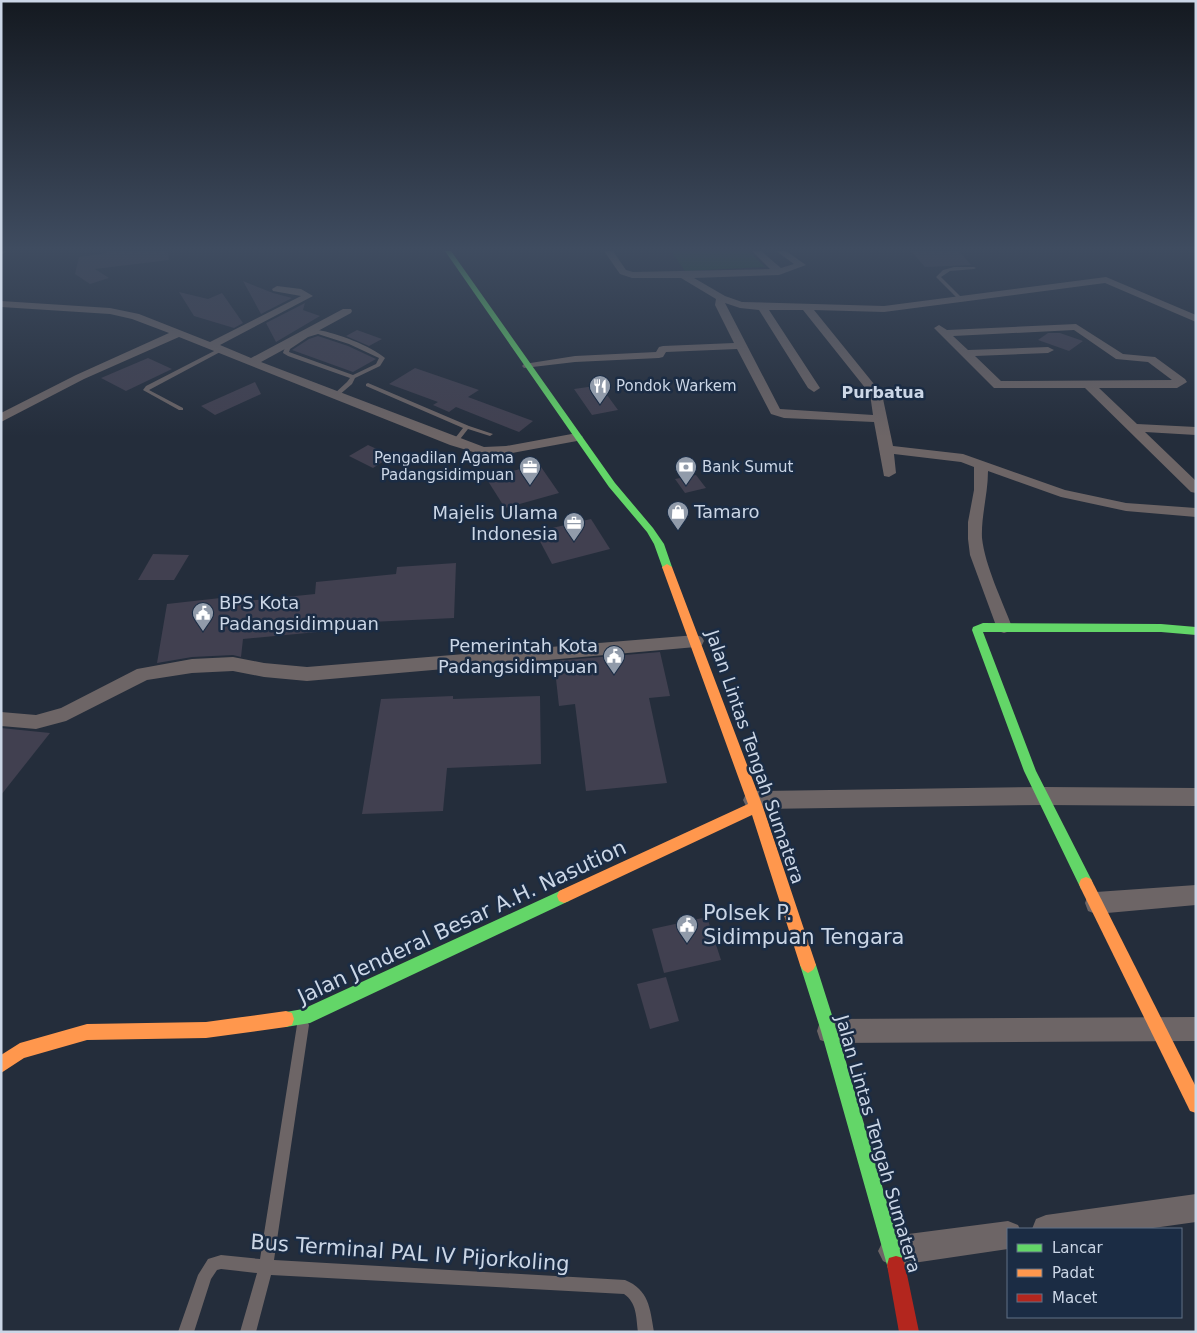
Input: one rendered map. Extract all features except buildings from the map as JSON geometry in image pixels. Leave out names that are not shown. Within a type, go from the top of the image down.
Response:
[{"type":"main road","name":"Jalan Lintas Tengah Sumatera","points":[[491,313],[577,437],[659,544],[754,804],[829,1032],[893,1251],[909,1332]]},
{"type":"main road","points":[[1196,633],[1183,630],[1004,627],[981,627],[977,630],[1030,771],[1196,1105]]},
{"type":"main road","name":"Jalan Jenderal Besar A.H. Nasution","points":[[1,1065],[20,1051],[87,1032],[206,1030],[304,1017],[754,804]]},
{"type":"street","points":[[121,313],[135,316],[454,442],[483,451],[506,450],[577,437]]},
{"type":"street","points":[[215,348],[277,313]]},
{"type":"street","points":[[252,362],[343,313]]},
{"type":"street","points":[[724,313],[775,411],[784,414],[880,419]]},
{"type":"street","points":[[766,313],[814,388]]},
{"type":"street","points":[[811,313],[876,394],[887,449],[889,472]]},
{"type":"street","points":[[1183,313],[1196,319]]},
{"type":"street","points":[[1076,327],[1120,357],[1151,359],[1181,382],[1177,384],[999,385],[966,353],[940,329],[1076,327]]},
{"type":"street","points":[[1,418],[80,377],[178,333]]},
{"type":"street","points":[[528,366],[575,359],[659,356],[663,349],[740,346]]},
{"type":"street","points":[[966,353],[1048,350]]},
{"type":"street","points":[[1088,384],[1196,489]]},
{"type":"street","points":[[1135,428],[1196,431]]},
{"type":"street","points":[[887,449],[945,455],[981,464],[1061,493],[1136,509],[1196,513]]},
{"type":"street","points":[[981,464],[981,490],[975,522],[975,539],[978,555],[1004,627]]},
{"type":"street","points":[[1,719],[36,722],[66,714],[143,674],[192,666],[233,664],[264,670],[307,674],[696,641]]},
{"type":"street","points":[[754,804],[1043,796],[1196,797]]},
{"type":"street","points":[[1096,903],[1196,895]]},
{"type":"street","points":[[829,1032],[1196,1028]]},
{"type":"street","points":[[1053,1228],[1196,1208]]},
{"type":"street","points":[[893,1251],[1007,1234]]},
{"type":"lane","points":[[336,396],[350,383],[353,377],[378,365],[382,358],[370,351],[319,332],[309,335],[286,350],[290,355],[353,377]]},
{"type":"lane","points":[[181,409],[146,390],[148,387],[215,348]]},
{"type":"lane","points":[[368,386],[467,427],[490,434]]},
{"type":"lane","points":[[454,442],[467,427]]},
{"type":"lane","points":[[248,1332],[266,1267],[304,1017]]},
{"type":"lane","name":"Bus Terminal PAL IV Pijorkoling","points":[[186,1332],[205,1275],[213,1264],[221,1262],[266,1267],[625,1287],[633,1291],[640,1298],[646,1332]]},
{"type":"traffic: fast","points":[[492,313],[612,485],[650,530],[659,544],[667,567]]},
{"type":"traffic: fast","points":[[1086,884],[1030,771],[977,630],[983,627],[1004,627],[1161,628],[1196,631]]},
{"type":"traffic: fast","points":[[286,1019],[304,1017],[564,896]]},
{"type":"traffic: fast","points":[[808,965],[829,1031],[896,1265]]},
{"type":"traffic: slow","points":[[667,567],[756,807],[808,965]]},
{"type":"traffic: slow","points":[[564,896],[756,807]]},
{"type":"traffic: slow","points":[[1086,884],[1196,1105]]},
{"type":"traffic: slow","points":[[1,1065],[20,1051],[87,1032],[206,1030],[286,1019]]},
{"type":"traffic: jam","points":[[896,1265],[909,1332]]},
{"type":"place","name":"Pondok Warkem","points":[[600,405]]},
{"type":"place","name":"Pengadilan Agama Padangsidimpuan","points":[[530,486]]},
{"type":"place","name":"Bank Sumut","points":[[686,486]]},
{"type":"place","name":"Tamaro","points":[[678,531]]},
{"type":"place","name":"Majelis Ulama Indonesia","points":[[574,542]]},
{"type":"place","name":"BPS Kota Padangsidimpuan","points":[[203,632]]},
{"type":"place","name":"Pemerintah Kota Padangsidimpuan","points":[[614,675]]},
{"type":"place","name":"Polsek P. Sidimpuan Tengara","points":[[687,944]]},
{"type":"district","name":"Purbatua","points":[[883,392]]}]
